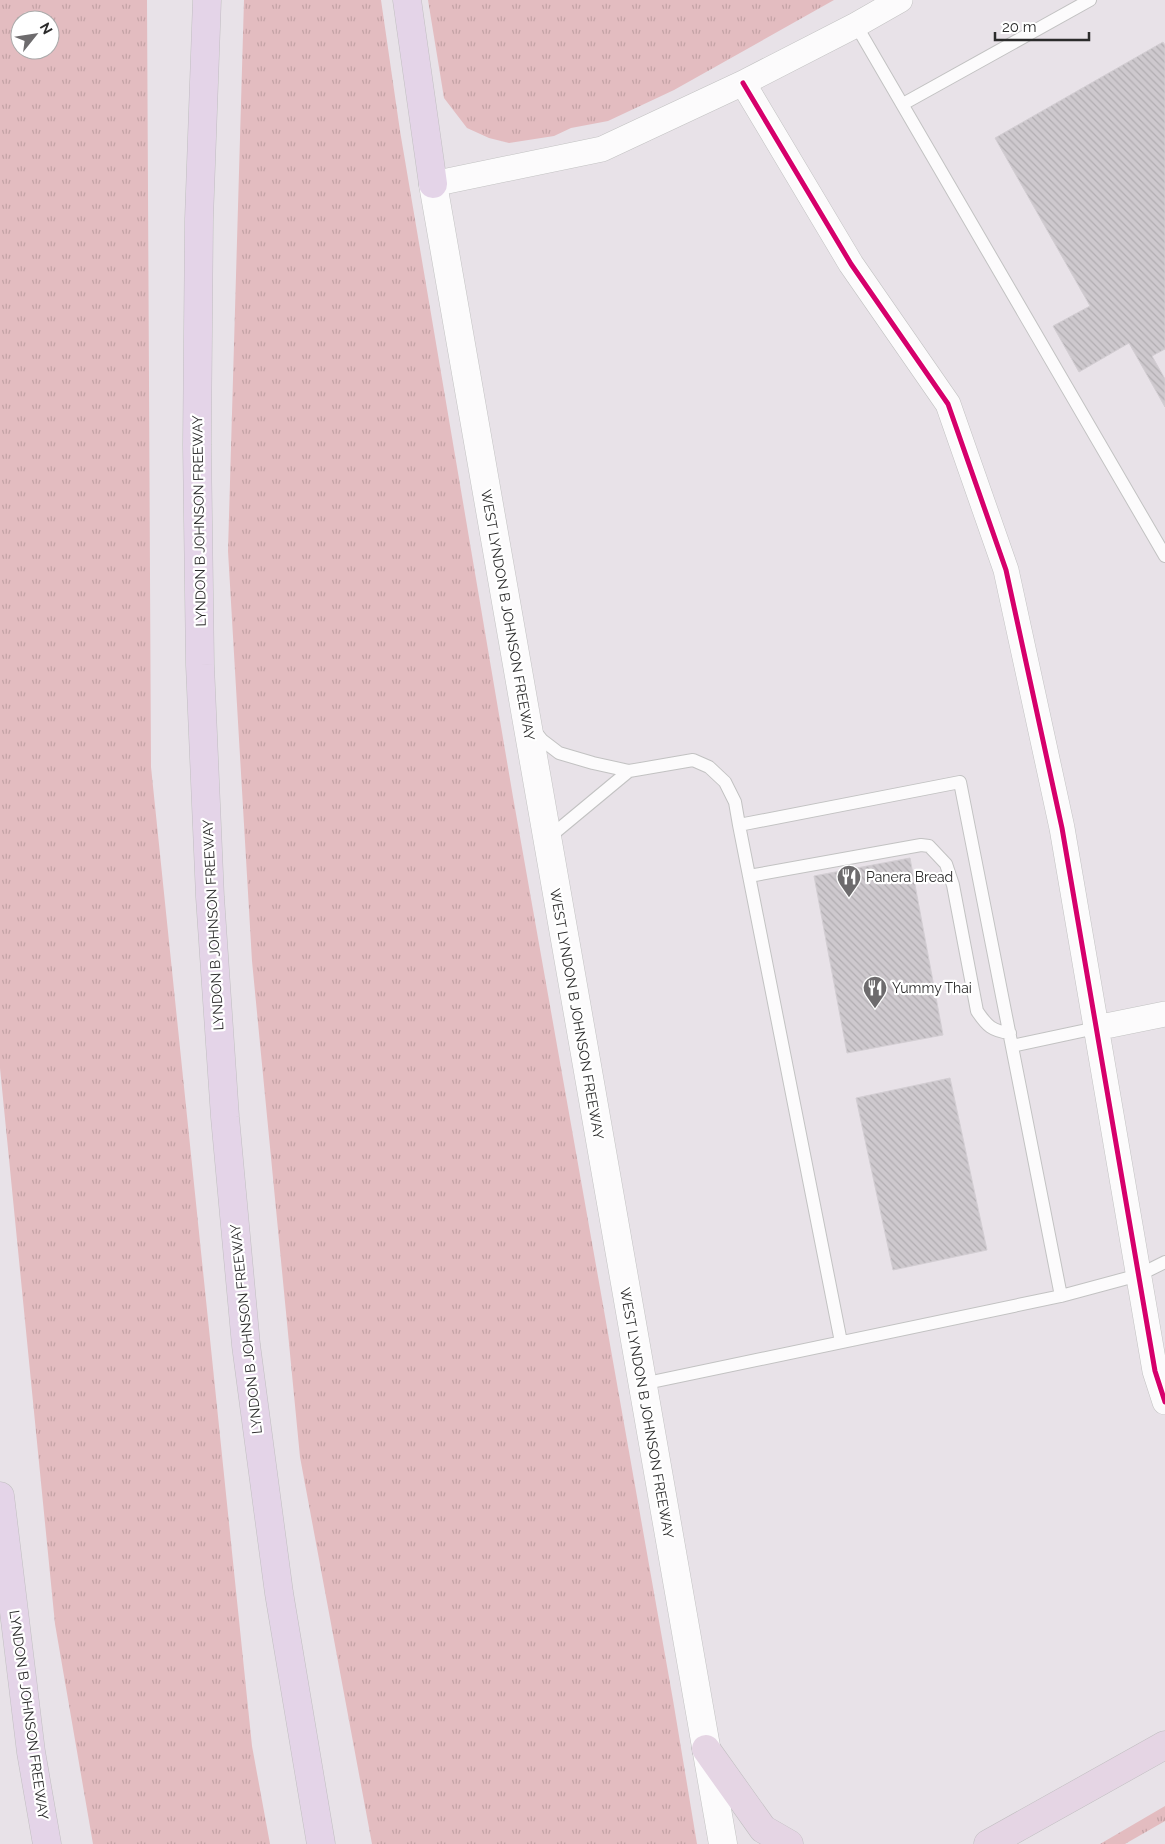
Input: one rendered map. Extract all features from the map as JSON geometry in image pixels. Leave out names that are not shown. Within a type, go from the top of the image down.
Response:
[{"type":"highway","name":"LYNDON B JOHNSON FREEWAY","points":[[207,0],[199,219],[197,445],[200,665],[210,897],[225,1117],[246,1345],[278,1593],[321,1844]]},
{"type":"highway","points":[[407,0],[433,184]]},
{"type":"highway","name":"LYNDON B JOHNSON FREEWAY","points":[[0,1496],[31,1752],[47,1844]]},
{"type":"main road","name":"WEST LYNDON B JOHNSON FREEWAY","points":[[433,184],[723,1844]]},
{"type":"main road","points":[[988,1844],[1165,1745]]},
{"type":"main road","points":[[706,1749],[763,1830],[789,1844]]},
{"type":"street","points":[[433,184],[602,148],[743,83],[856,25],[900,0]]},
{"type":"street","points":[[743,83],[851,264],[948,404],[1006,570],[1062,828],[1155,1371],[1165,1402]]},
{"type":"street","points":[[1096,1028],[1165,1014]]},
{"type":"lane","points":[[903,104],[1090,0]]},
{"type":"lane","points":[[856,25],[1165,556]]},
{"type":"lane","points":[[526,720],[542,740],[559,752],[593,763],[629,771],[693,760],[709,767],[726,782],[735,802],[840,1342]]},
{"type":"lane","points":[[547,839],[629,771]]},
{"type":"lane","points":[[739,824],[960,782],[1061,1296]]},
{"type":"lane","points":[[749,876],[921,845],[929,846],[946,864],[952,885],[977,1011],[983,1020],[995,1032],[1011,1040],[1096,1028]]},
{"type":"lane","points":[[642,1384],[1061,1296],[1138,1275],[1165,1262]]},
{"type":"green space","points":[[0,0],[147,0],[151,767],[252,1746],[270,1844],[93,1844],[55,1624],[0,1068]]},
{"type":"green space","points":[[244,0],[381,0],[400,131],[513,797],[697,1844],[372,1844],[300,1457],[252,961],[228,551]]},
{"type":"green space","points":[[428,0],[834,0],[674,90],[608,121],[571,128],[554,136],[509,143],[489,138],[467,128],[444,98]]},
{"type":"green space","points":[[1165,1806],[1165,1821],[1125,1844],[1100,1844]]},
{"type":"building","points":[[1163,42],[1165,45],[1165,349],[1152,356],[1165,379],[1165,407],[1129,343],[1079,372],[1053,326],[1090,306],[995,138]]},
{"type":"building","points":[[910,858],[943,1035],[847,1053],[814,876]]},
{"type":"building","points":[[950,1078],[987,1250],[893,1270],[856,1098]]},
{"type":"cycle path","points":[[743,83],[851,264],[948,404],[1006,570],[1062,828],[1155,1371],[1165,1402]]},
{"type":"place","name":"Panera Bread","points":[[849,898]]},
{"type":"place","name":"Yummy Thai","points":[[875,1009]]}]
